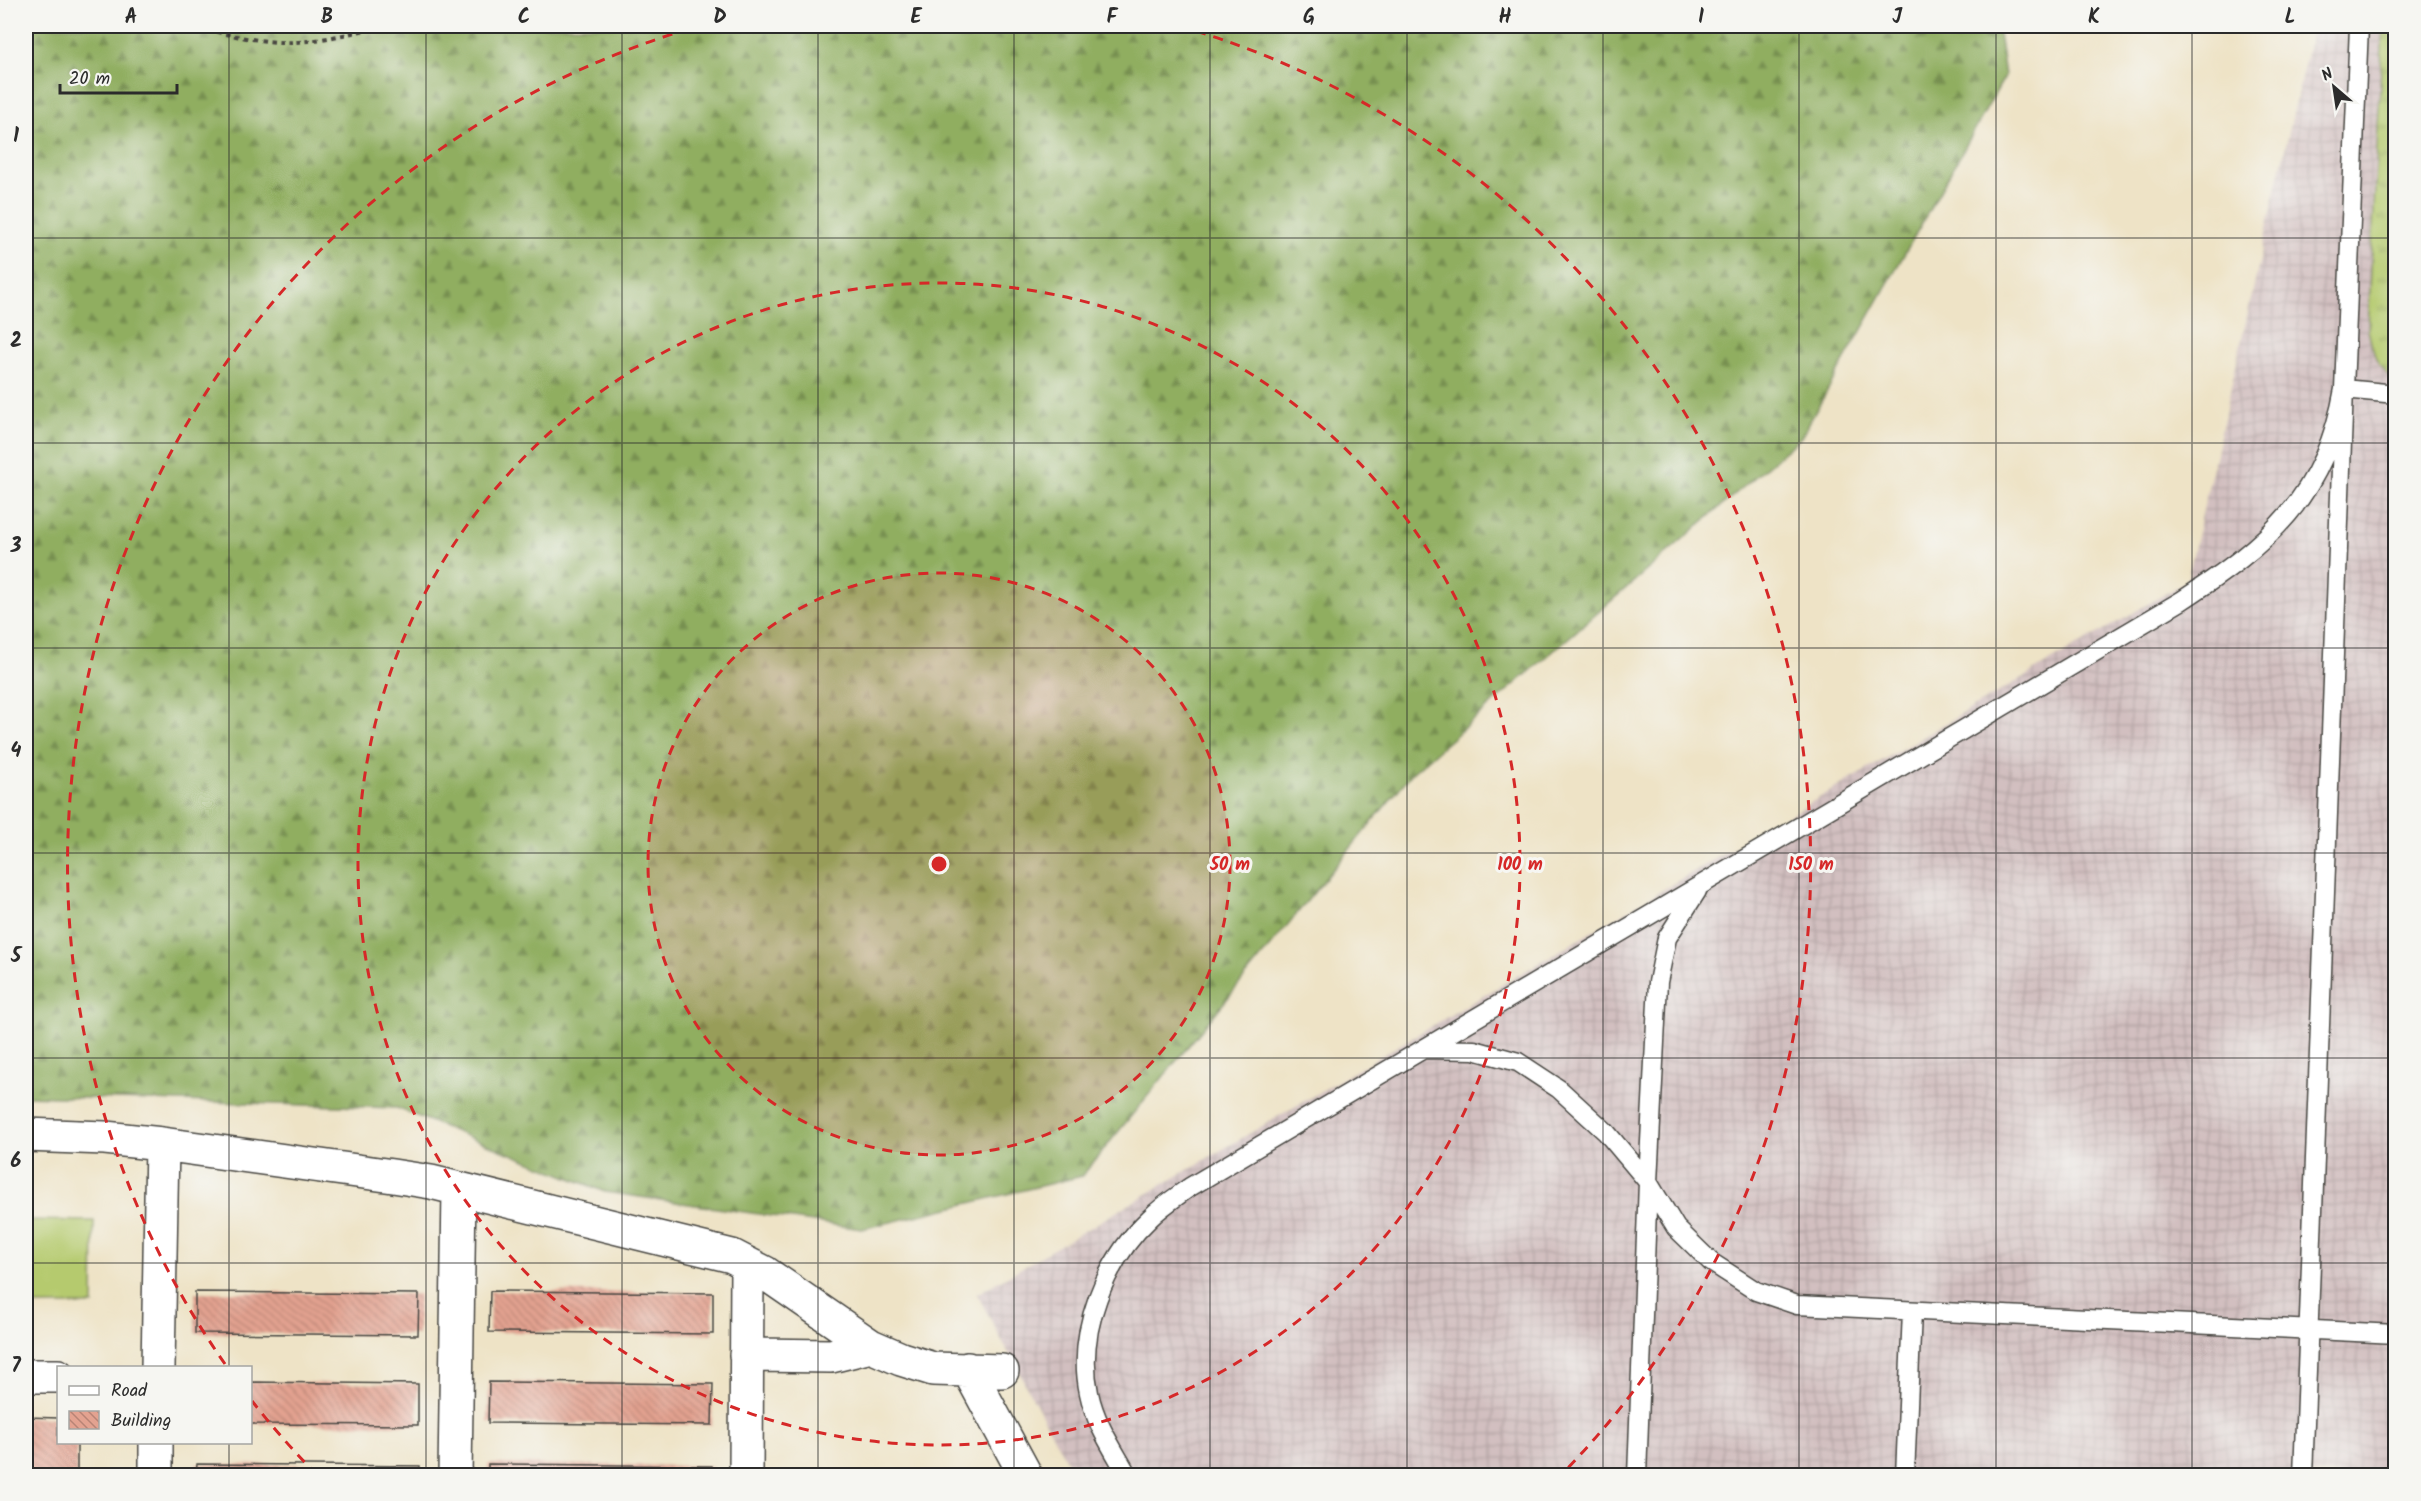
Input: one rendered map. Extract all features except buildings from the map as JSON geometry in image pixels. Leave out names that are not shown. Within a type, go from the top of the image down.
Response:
[{"type":"street","points":[[26,1135],[105,1138],[162,1144],[393,1176],[459,1189],[732,1256],[765,1273],[871,1346],[901,1359],[933,1369],[1002,1371]]},
{"type":"street","points":[[158,1366],[162,1144]]},
{"type":"street","points":[[455,1476],[459,1189]]},
{"type":"street","points":[[746,1476],[747,1264]]},
{"type":"street","points":[[746,1355],[831,1356],[871,1346]]},
{"type":"street","points":[[968,1369],[1026,1476]]},
{"type":"street","points":[[26,1376],[57,1376]]},
{"type":"street","points":[[156,1444],[156,1476]]},
{"type":"lane","points":[[2303,1476],[2359,26]]},
{"type":"lane","points":[[2344,389],[2396,394]]},
{"type":"lane","points":[[1128,1476],[1097,1419],[1089,1392],[1086,1365],[1087,1339],[1094,1314],[1115,1262],[1149,1218],[1190,1187],[2181,602],[2249,554],[2272,534],[2292,510],[2317,474],[2334,436],[2344,389]]},
{"type":"lane","points":[[1637,1476],[1658,982],[1666,938],[1684,908],[1702,885]]},
{"type":"lane","points":[[1424,1049],[1474,1050],[1518,1062],[1559,1089],[1606,1132],[1648,1182],[1676,1228],[1711,1262],[1756,1291],[1797,1305],[2396,1334]]},
{"type":"lane","points":[[1905,1476],[1912,1311]]},
{"type":"path","points":[[190,26],[234,36],[279,42],[327,38],[379,27]]},
{"type":"shaded area","points":[[2313,26],[2395,26],[2395,1475],[1074,1475],[977,1294],[2187,581]]},
{"type":"green space","points":[[26,26],[1998,26],[2005,76],[1801,437],[1412,773],[1082,1176],[862,1229],[605,1192],[397,1108],[26,1096]]},
{"type":"green space","points":[[2383,26],[2396,26],[2395,381],[2379,365],[2368,330]]},
{"type":"green space","points":[[26,1220],[94,1221],[93,1305],[26,1305]]}]
